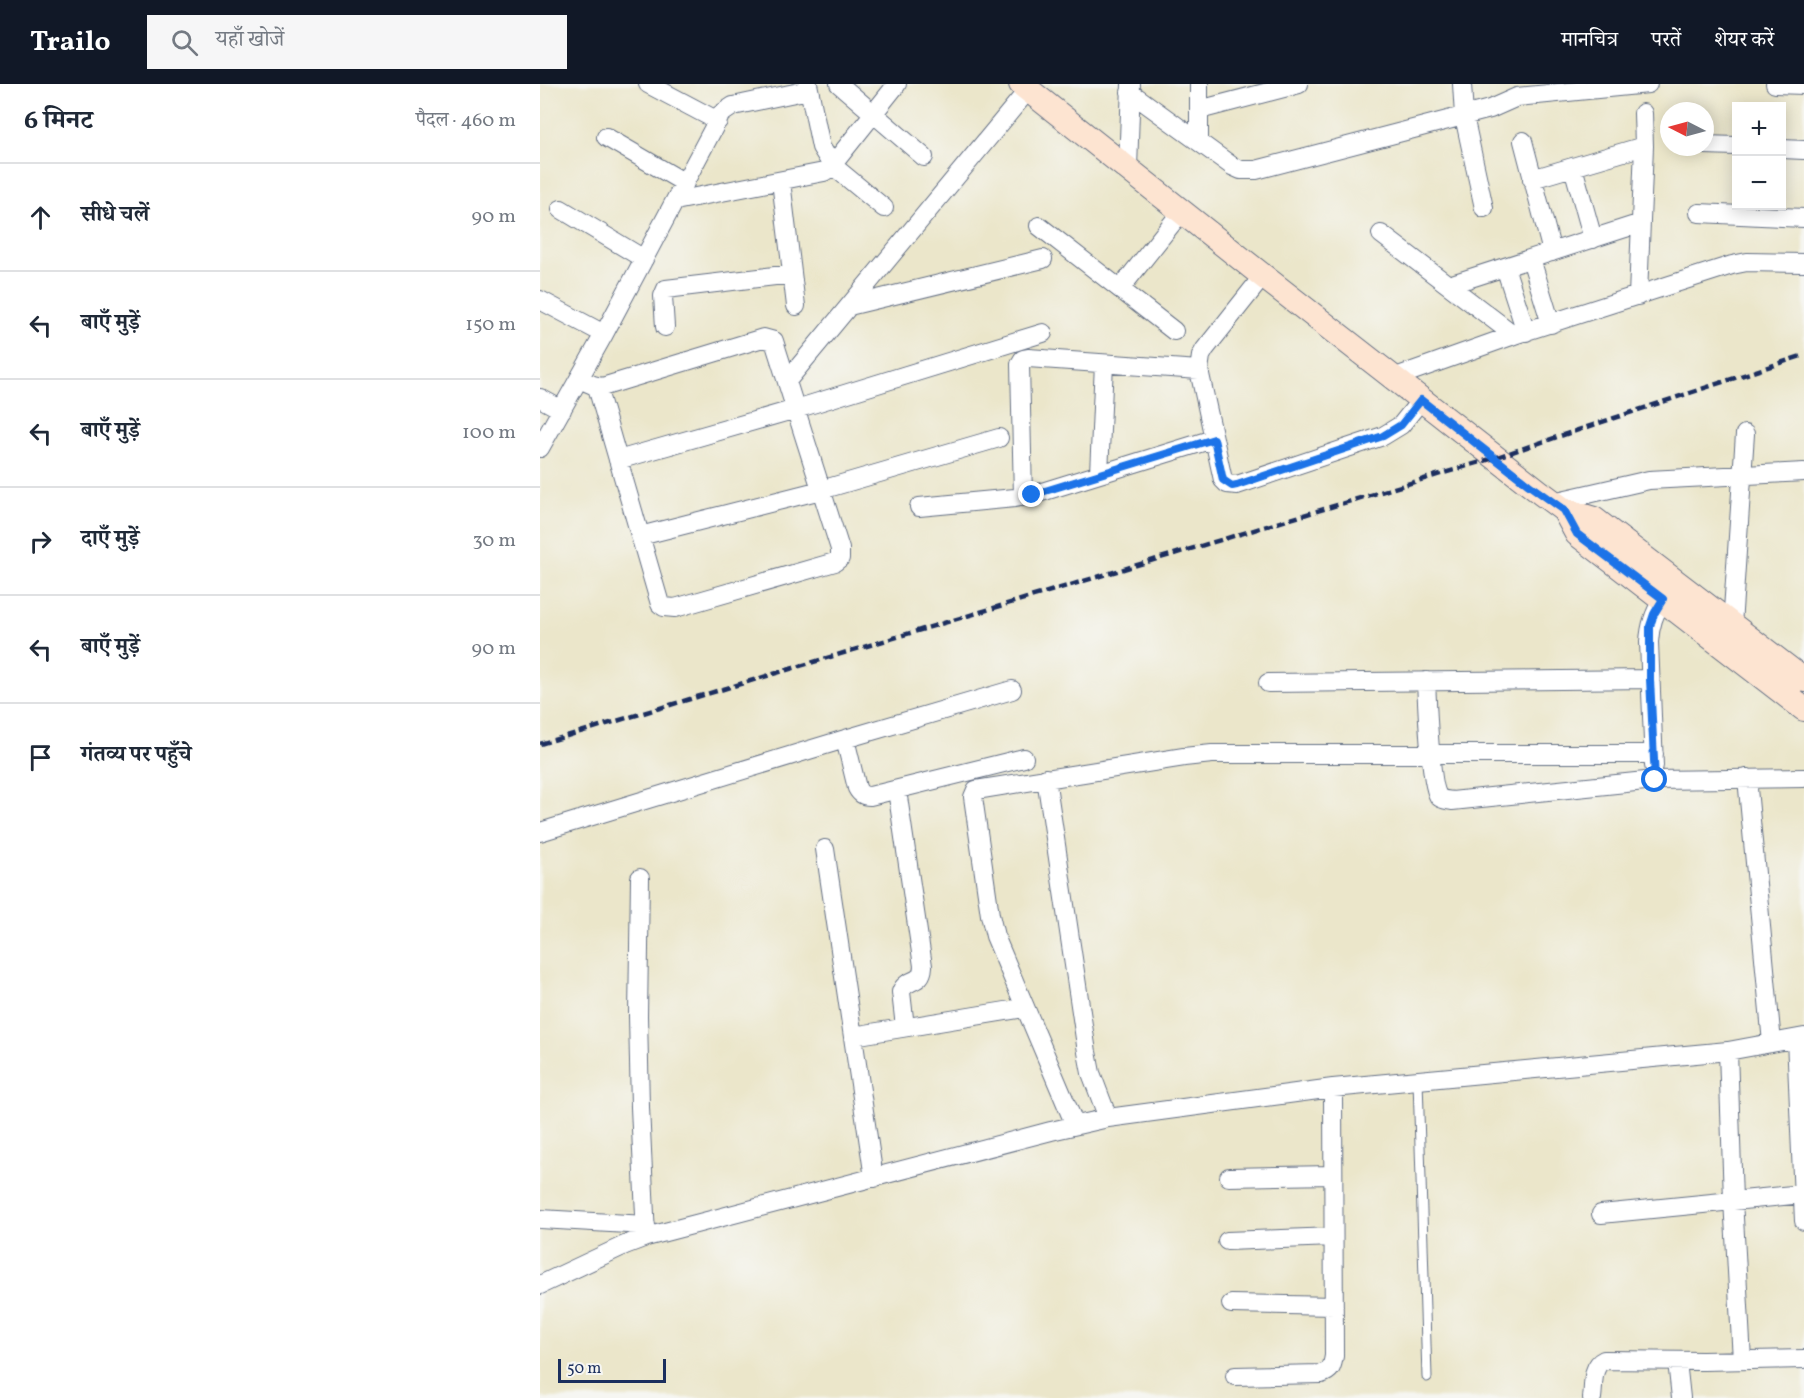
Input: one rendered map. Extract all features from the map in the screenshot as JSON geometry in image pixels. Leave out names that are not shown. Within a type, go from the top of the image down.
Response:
[{"type":"main road","points":[[1024,87],[1529,485],[1559,506],[1594,519],[1804,680]]},
{"type":"main road","points":[[1559,506],[1577,534],[1804,709]]},
{"type":"street","points":[[648,84],[717,121]]},
{"type":"street","points":[[839,84],[924,157]]},
{"type":"street","points":[[675,201],[824,172],[897,84]]},
{"type":"street","points":[[1199,84],[1199,142]]},
{"type":"street","points":[[1199,110],[1299,84]]},
{"type":"street","points":[[1462,84],[1464,116],[1484,208]]},
{"type":"street","points":[[1131,88],[1232,166],[1241,170],[1256,170],[1490,109],[1517,97],[1571,88],[1648,84]]},
{"type":"street","points":[[1775,84],[1804,85]]},
{"type":"street","points":[[540,448],[604,334],[717,121],[727,108],[808,87],[821,147],[832,165],[884,208]]},
{"type":"street","points":[[787,381],[1024,87]]},
{"type":"street","points":[[1128,168],[1131,88]]},
{"type":"street","points":[[1638,297],[1644,146],[1643,113]]},
{"type":"street","points":[[606,137],[684,183]]},
{"type":"street","points":[[1523,141],[1552,252]]},
{"type":"street","points":[[1714,145],[1732,146]]},
{"type":"street","points":[[1532,179],[1644,146]]},
{"type":"street","points":[[1786,149],[1804,150]]},
{"type":"street","points":[[1573,167],[1593,238]]},
{"type":"street","points":[[781,182],[796,306]]},
{"type":"street","points":[[561,209],[644,259]]},
{"type":"street","points":[[1120,289],[1182,211]]},
{"type":"street","points":[[1699,213],[1804,218]]},
{"type":"street","points":[[1449,285],[1641,223]]},
{"type":"street","points":[[1039,226],[1174,331]]},
{"type":"street","points":[[1381,234],[1520,334]]},
{"type":"street","points":[[849,306],[1043,259]]},
{"type":"street","points":[[1530,259],[1551,324]]},
{"type":"street","points":[[1394,378],[1732,265],[1747,262],[1804,263]]},
{"type":"street","points":[[1505,267],[1520,334]]},
{"type":"street","points":[[666,327],[663,296],[666,289],[792,274]]},
{"type":"street","points":[[1263,276],[1201,356],[1199,370],[1223,480],[1232,486],[1237,485],[1383,436],[1401,425],[1421,400]]},
{"type":"street","points":[[540,300],[604,334]]},
{"type":"street","points":[[618,460],[796,409],[1043,333]]},
{"type":"street","points":[[579,379],[597,387],[763,338],[774,341],[840,549],[840,558],[835,562],[675,608],[663,607],[660,604],[597,387]]},
{"type":"street","points":[[1023,497],[1020,364],[1023,360],[1028,358],[1199,370]]},
{"type":"street","points":[[1099,473],[1104,364]]},
{"type":"street","points":[[540,398],[562,410]]},
{"type":"street","points":[[1732,625],[1745,434]]},
{"type":"street","points":[[640,536],[821,489],[999,438]]},
{"type":"street","points":[[919,507],[1023,497],[1214,439]]},
{"type":"street","points":[[1559,506],[1649,480],[1804,472]]},
{"type":"street","points":[[1655,780],[1650,626],[1663,599]]},
{"type":"street","points":[[1268,683],[1650,679]]},
{"type":"street","points":[[1426,681],[1430,755],[1435,789],[1438,796],[1444,800],[1655,780],[1804,778]]},
{"type":"street","points":[[540,832],[1012,690]]},
{"type":"street","points":[[845,739],[857,788],[864,796],[1024,758]]},
{"type":"street","points":[[1075,1125],[995,936],[973,797],[976,790],[1212,754],[1654,754]]},
{"type":"street","points":[[1046,778],[1087,1052],[1091,1073],[1108,1118]]},
{"type":"street","points":[[1747,778],[1772,1043]]},
{"type":"street","points":[[897,790],[923,966],[920,978],[902,988],[905,1027]]},
{"type":"street","points":[[825,849],[874,1178]]},
{"type":"street","points":[[640,878],[638,1016],[646,1231]]},
{"type":"street","points":[[853,1036],[1024,1008]]},
{"type":"street","points":[[540,1219],[646,1231],[874,1178],[1108,1118],[1333,1088],[1728,1051],[1800,1038],[1804,1221]]},
{"type":"street","points":[[1728,1051],[1742,1360]]},
{"type":"street","points":[[1235,1377],[1321,1374],[1332,1368],[1334,1356],[1333,1088]]},
{"type":"street","points":[[1229,1177],[1333,1175]]},
{"type":"street","points":[[1601,1214],[1803,1194]]},
{"type":"street","points":[[540,1285],[625,1245],[646,1231]]},
{"type":"street","points":[[1227,1241],[1333,1237]]},
{"type":"street","points":[[1231,1304],[1334,1306]]},
{"type":"street","points":[[1592,1398],[1595,1369],[1598,1362],[1604,1360],[1804,1359]]},
{"type":"street","points":[[1677,1361],[1681,1398]]},
{"type":"lane","points":[[1418,1080],[1427,1377]]},
{"type":"railway","points":[[540,744],[1494,458],[1804,355]]},
{"type":"route","points":[[1032,495],[1214,439],[1223,480],[1232,486],[1237,485],[1383,436],[1401,425],[1421,400],[1564,510],[1577,534],[1663,599],[1650,626],[1649,642],[1655,780]]}]
